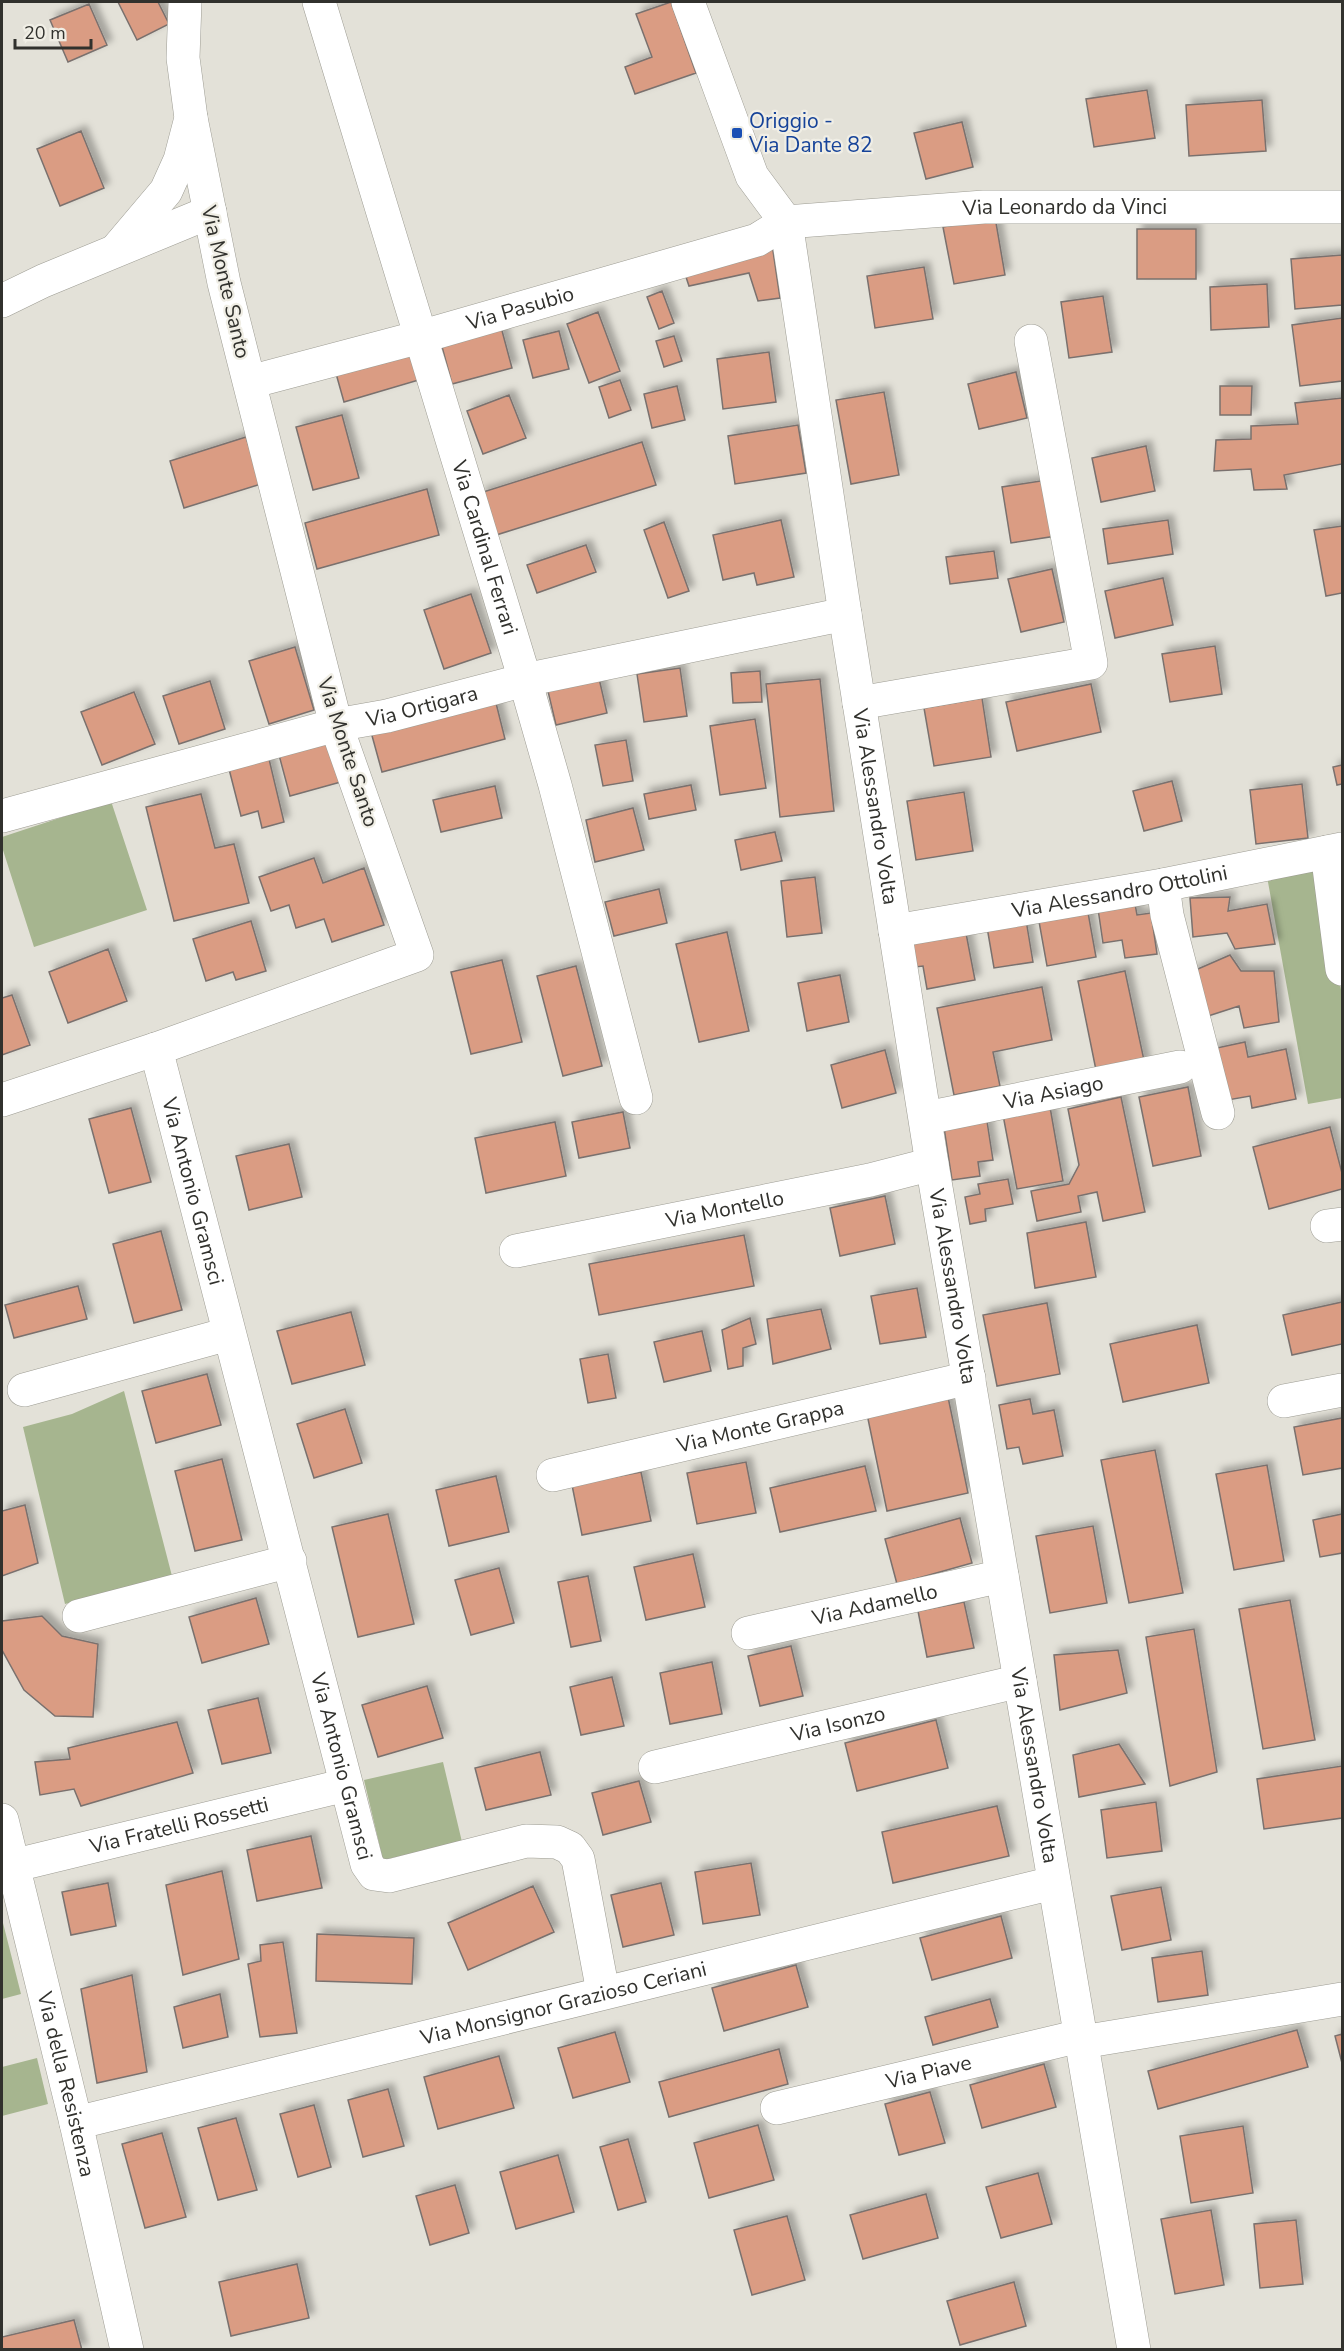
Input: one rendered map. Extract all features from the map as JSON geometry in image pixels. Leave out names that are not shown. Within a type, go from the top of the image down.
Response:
[{"type":"street","name":"Via Monte Santo","points":[[2,1100],[156,1049],[417,955],[336,725],[250,382],[210,212],[191,118],[183,58],[185,2]]},
{"type":"street","name":"Via Cardinal Ferrari","points":[[319,2],[525,680],[555,785],[636,1098]]},
{"type":"street","points":[[688,2],[752,176],[786,222]]},
{"type":"street","points":[[117,249],[166,191],[180,160],[191,118]]},
{"type":"street","name":"Via Leonardo da Vinci","points":[[786,222],[984,207],[1342,207]]},
{"type":"street","points":[[2,301],[117,249],[210,212]]},
{"type":"street","name":"Via Pasubio","points":[[250,382],[420,337],[757,240],[786,222]]},
{"type":"street","name":"Via Alessandro Volta","points":[[786,222],[859,703],[927,1118],[932,1164],[1134,2349]]},
{"type":"street","points":[[859,703],[1091,663],[1031,341]]},
{"type":"street","name":"Via Ortigara","points":[[2,816],[336,725],[387,716],[525,680],[845,614]]},
{"type":"street","points":[[1335,850],[1342,969]]},
{"type":"street","name":"Via Alessandro Ottolini","points":[[896,931],[1163,885],[1335,850]]},
{"type":"street","points":[[1163,885],[1167,915],[1218,1113]]},
{"type":"street","name":"Via Antonio Gramsci","points":[[156,1049],[367,1864],[374,1874],[389,1876],[526,1841],[557,1842],[570,1848],[578,1859],[603,1992]]},
{"type":"street","name":"Via Asiago","points":[[927,1118],[1180,1067]]},
{"type":"street","name":"Via Montello","points":[[516,1251],[870,1180],[932,1164]]},
{"type":"street","points":[[24,1390],[228,1334]]},
{"type":"street","name":"Via Monte Grappa","points":[[553,1475],[969,1378]]},
{"type":"street","points":[[1284,1401],[1342,1390]]},
{"type":"street","points":[[79,1616],[290,1561]]},
{"type":"street","name":"Via Adamello","points":[[748,1633],[1002,1576]]},
{"type":"street","name":"Via Isonzo","points":[[655,1767],[1020,1680]]},
{"type":"street","name":"Via Fratelli Rossetti","points":[[12,1866],[346,1785]]},
{"type":"street","name":"Via della Resistenza","points":[[2,1820],[76,2123],[127,2349]]},
{"type":"street","name":"Via Monsignor Grazioso Ceriani","points":[[76,2123],[1053,1882]]},
{"type":"street","name":"Via Piave","points":[[777,2108],[1081,2039],[1342,1999]]},
{"type":"green space","points":[[111,801],[147,910],[34,947],[2,847],[2,837]]},
{"type":"green space","points":[[1318,862],[1342,995],[1342,1098],[1308,1104],[1266,871]]},
{"type":"green space","points":[[124,1391],[172,1576],[65,1604],[23,1427],[72,1414]]},
{"type":"green space","points":[[443,1762],[462,1842],[383,1860],[364,1780]]},
{"type":"green space","points":[[2,1919],[21,1994],[2,1999]]},
{"type":"green space","points":[[37,2058],[48,2104],[2,2116],[2,2067]]},
{"type":"building","points":[[118,2],[158,2],[169,24],[137,40]]},
{"type":"building","points":[[671,2],[696,73],[635,94],[625,67],[652,57],[636,14]]},
{"type":"building","points":[[89,4],[107,45],[68,62],[50,20]]},
{"type":"building","points":[[1147,90],[1155,138],[1094,147],[1086,99]]},
{"type":"building","points":[[1262,100],[1266,151],[1189,156],[1186,105]]},
{"type":"building","points":[[962,122],[973,167],[926,179],[914,133]]},
{"type":"building","points":[[81,131],[104,188],[60,206],[37,149]]},
{"type":"building","points":[[995,217],[1005,275],[954,284],[943,227]]},
{"type":"building","points":[[1137,229],[1196,229],[1196,279],[1137,279]]},
{"type":"building","points":[[772,244],[780,298],[758,301],[749,273],[689,286],[683,268]]},
{"type":"building","points":[[1342,255],[1342,305],[1295,309],[1291,259]]},
{"type":"building","points":[[924,267],[933,319],[875,328],[867,276]]},
{"type":"building","points":[[1267,284],[1269,327],[1211,330],[1210,287]]},
{"type":"building","points":[[662,291],[674,323],[659,329],[647,297]]},
{"type":"building","points":[[1103,296],[1112,352],[1069,358],[1061,302]]},
{"type":"building","points":[[598,312],[620,371],[589,383],[567,324]]},
{"type":"building","points":[[1342,318],[1342,381],[1300,386],[1292,325]]},
{"type":"building","points":[[501,327],[512,368],[452,384],[441,343]]},
{"type":"building","points":[[559,331],[569,369],[533,378],[523,340]]},
{"type":"building","points":[[674,336],[682,361],[664,367],[656,341]]},
{"type":"building","points":[[413,348],[422,379],[344,402],[335,370]]},
{"type":"building","points":[[769,352],[776,402],[723,409],[717,359]]},
{"type":"building","points":[[1016,372],[1027,418],[979,429],[968,384]]},
{"type":"building","points":[[620,380],[631,410],[609,418],[599,387]]},
{"type":"building","points":[[677,386],[685,420],[652,428],[644,394]]},
{"type":"building","points":[[1220,386],[1252,386],[1251,415],[1220,415]]},
{"type":"building","points":[[884,392],[899,475],[851,484],[836,400]]},
{"type":"building","points":[[509,395],[526,438],[483,454],[467,411]]},
{"type":"building","points":[[1342,398],[1342,464],[1284,475],[1287,489],[1254,490],[1251,469],[1214,471],[1216,440],[1251,439],[1251,426],[1298,424],[1295,403]]},
{"type":"building","points":[[342,415],[359,478],[313,490],[296,427]]},
{"type":"building","points":[[798,425],[806,473],[735,484],[728,436]]},
{"type":"building","points":[[246,437],[261,484],[184,508],[170,461]]},
{"type":"building","points":[[642,442],[656,485],[493,536],[480,493]]},
{"type":"building","points":[[1146,446],[1155,491],[1101,502],[1092,458]]},
{"type":"building","points":[[1047,480],[1056,536],[1011,543],[1002,487]]},
{"type":"building","points":[[427,489],[439,535],[317,569],[305,523]]},
{"type":"building","points":[[781,520],[794,577],[757,585],[754,573],[723,580],[713,535]]},
{"type":"building","points":[[1168,520],[1173,554],[1108,564],[1103,529]]},
{"type":"building","points":[[664,522],[689,591],[668,598],[644,530]]},
{"type":"building","points":[[1342,526],[1342,593],[1326,596],[1314,530]]},
{"type":"building","points":[[586,545],[596,572],[537,593],[527,565]]},
{"type":"building","points":[[994,551],[998,578],[950,584],[946,557]]},
{"type":"building","points":[[1052,569],[1064,622],[1021,632],[1008,579]]},
{"type":"building","points":[[1163,578],[1173,625],[1115,638],[1105,591]]},
{"type":"building","points":[[471,594],[491,653],[444,669],[424,610]]},
{"type":"building","points":[[1215,646],[1222,694],[1170,702],[1162,654]]},
{"type":"building","points":[[295,647],[314,710],[269,724],[249,661]]},
{"type":"building","points":[[680,668],[687,716],[644,722],[637,674]]},
{"type":"building","points":[[760,671],[762,702],[733,703],[731,673]]},
{"type":"building","points":[[598,674],[607,713],[556,725],[547,687]]},
{"type":"building","points":[[820,679],[834,811],[780,817],[766,684]]},
{"type":"building","points":[[210,681],[225,729],[179,744],[163,696]]},
{"type":"building","points":[[1091,684],[1101,732],[1017,751],[1006,702]]},
{"type":"building","points":[[134,692],[155,744],[102,765],[81,712]]},
{"type":"building","points":[[982,698],[991,757],[934,766],[924,708]]},
{"type":"building","points":[[495,699],[505,739],[382,772],[371,732]]},
{"type":"building","points":[[755,719],[766,788],[720,795],[710,726]]},
{"type":"building","points":[[337,740],[348,780],[290,796],[279,755]]},
{"type":"building","points":[[626,740],[633,781],[603,786],[595,745]]},
{"type":"building","points":[[269,759],[284,822],[262,828],[258,811],[241,816],[229,769]]},
{"type":"building","points":[[1342,765],[1342,784],[1337,785],[1333,767]]},
{"type":"building","points":[[1172,781],[1182,821],[1144,831],[1133,791]]},
{"type":"building","points":[[1302,784],[1308,838],[1256,844],[1250,790]]},
{"type":"building","points":[[691,785],[696,810],[649,819],[644,794]]},
{"type":"building","points":[[495,786],[502,818],[441,832],[433,800]]},
{"type":"building","points":[[964,792],[973,851],[916,860],[907,801]]},
{"type":"building","points":[[201,794],[215,848],[234,844],[249,903],[174,921],[146,807]]},
{"type":"building","points":[[633,808],[644,850],[595,862],[586,820]]},
{"type":"building","points":[[775,832],[782,861],[741,870],[735,840]]},
{"type":"building","points":[[314,858],[323,883],[364,868],[384,925],[332,942],[324,919],[296,928],[289,905],[271,911],[259,877]]},
{"type":"building","points":[[815,877],[822,933],[787,937],[781,881]]},
{"type":"building","points":[[659,889],[667,923],[614,936],[605,902]]},
{"type":"building","points":[[1230,897],[1228,911],[1267,904],[1275,944],[1235,949],[1227,933],[1193,937],[1190,898]]},
{"type":"building","points":[[1135,904],[1137,915],[1151,913],[1157,954],[1125,958],[1122,940],[1103,943],[1098,909]]},
{"type":"building","points":[[1087,907],[1096,957],[1047,966],[1038,916]]},
{"type":"building","points":[[1026,920],[1033,962],[994,968],[987,927]]},
{"type":"building","points":[[251,921],[266,971],[236,980],[233,972],[206,981],[193,939]]},
{"type":"building","points":[[965,928],[975,980],[927,989],[923,966],[915,967],[909,939]]},
{"type":"building","points":[[727,932],[749,1031],[699,1042],[676,944]]},
{"type":"building","points":[[108,949],[127,1001],[68,1023],[49,972]]},
{"type":"building","points":[[1230,955],[1241,971],[1274,971],[1279,1022],[1244,1028],[1239,1006],[1202,1018],[1191,972]]},
{"type":"building","points":[[502,960],[522,1042],[471,1054],[451,972]]},
{"type":"building","points":[[576,966],[602,1066],[563,1076],[537,976]]},
{"type":"building","points":[[1125,971],[1145,1065],[1097,1075],[1078,981]]},
{"type":"building","points":[[840,975],[849,1022],[807,1031],[798,983]]},
{"type":"building","points":[[1042,987],[1052,1040],[993,1052],[1000,1086],[954,1095],[937,1008]]},
{"type":"building","points":[[12,995],[30,1045],[2,1055],[2,998]]},
{"type":"building","points":[[1245,1042],[1248,1057],[1286,1049],[1296,1099],[1252,1108],[1250,1096],[1222,1101],[1212,1049]]},
{"type":"building","points":[[885,1050],[896,1093],[842,1108],[831,1065]]},
{"type":"building","points":[[1188,1087],[1201,1156],[1153,1166],[1139,1097]]},
{"type":"building","points":[[1121,1097],[1145,1212],[1103,1221],[1097,1192],[1078,1196],[1081,1212],[1037,1221],[1031,1191],[1069,1184],[1079,1165],[1068,1109]]},
{"type":"building","points":[[1050,1107],[1063,1181],[1017,1189],[1003,1115]]},
{"type":"building","points":[[131,1108],[151,1182],[109,1193],[89,1119]]},
{"type":"building","points":[[623,1112],[630,1148],[579,1158],[572,1122]]},
{"type":"building","points":[[986,1115],[993,1160],[978,1162],[980,1176],[952,1180],[943,1121]]},
{"type":"building","points":[[555,1122],[566,1176],[486,1193],[475,1138]]},
{"type":"building","points":[[1330,1127],[1342,1173],[1342,1189],[1269,1209],[1253,1147]]},
{"type":"building","points":[[289,1144],[302,1197],[249,1210],[236,1156]]},
{"type":"building","points":[[1008,1179],[1013,1204],[985,1209],[986,1221],[970,1224],[965,1197],[980,1194],[978,1184]]},
{"type":"building","points":[[885,1196],[895,1244],[840,1256],[830,1208]]},
{"type":"building","points":[[1086,1222],[1096,1277],[1035,1288],[1027,1233]]},
{"type":"building","points":[[161,1231],[182,1310],[134,1323],[113,1244]]},
{"type":"building","points":[[744,1235],[754,1286],[599,1315],[589,1264]]},
{"type":"building","points":[[78,1286],[87,1319],[14,1338],[5,1305]]},
{"type":"building","points":[[917,1288],[926,1337],[880,1344],[871,1296]]},
{"type":"building","points":[[1342,1302],[1342,1344],[1292,1355],[1283,1315]]},
{"type":"building","points":[[1047,1303],[1060,1374],[997,1386],[983,1315]]},
{"type":"building","points":[[821,1309],[831,1349],[773,1364],[767,1319]]},
{"type":"building","points":[[351,1312],[365,1365],[292,1384],[277,1331]]},
{"type":"building","points":[[750,1318],[756,1344],[743,1348],[743,1366],[728,1369],[722,1330]]},
{"type":"building","points":[[1197,1325],[1209,1383],[1123,1402],[1110,1344]]},
{"type":"building","points":[[702,1331],[711,1371],[664,1382],[654,1342]]},
{"type":"building","points":[[608,1354],[616,1398],[588,1403],[580,1359]]},
{"type":"building","points":[[207,1374],[221,1425],[156,1443],[142,1391]]},
{"type":"building","points":[[948,1397],[968,1493],[887,1511],[867,1414]]},
{"type":"building","points":[[1030,1399],[1033,1414],[1054,1410],[1063,1456],[1023,1464],[1019,1447],[1007,1449],[999,1405]]},
{"type":"building","points":[[345,1409],[362,1463],[314,1478],[297,1424]]},
{"type":"building","points":[[1342,1418],[1342,1468],[1303,1475],[1294,1427]]},
{"type":"building","points":[[1155,1450],[1183,1593],[1129,1603],[1101,1460]]},
{"type":"building","points":[[222,1459],[242,1540],[195,1551],[175,1471]]},
{"type":"building","points":[[746,1462],[756,1513],[697,1524],[687,1473]]},
{"type":"building","points":[[1267,1465],[1284,1561],[1234,1570],[1216,1474]]},
{"type":"building","points":[[865,1466],[876,1511],[780,1532],[770,1488]]},
{"type":"building","points":[[641,1472],[651,1521],[582,1535],[572,1485]]},
{"type":"building","points":[[496,1476],[509,1532],[449,1546],[436,1490]]},
{"type":"building","points":[[25,1505],[38,1563],[2,1576],[2,1511]]},
{"type":"building","points":[[388,1514],[414,1624],[358,1637],[332,1527]]},
{"type":"building","points":[[1342,1514],[1342,1553],[1320,1557],[1313,1520]]},
{"type":"building","points":[[960,1518],[972,1563],[897,1584],[885,1539]]},
{"type":"building","points":[[1093,1526],[1107,1603],[1050,1613],[1036,1536]]},
{"type":"building","points":[[693,1554],[705,1607],[646,1620],[634,1567]]},
{"type":"building","points":[[499,1568],[514,1623],[471,1635],[455,1580]]},
{"type":"building","points":[[588,1576],[601,1641],[571,1647],[558,1582]]},
{"type":"building","points":[[256,1598],[269,1644],[202,1663],[189,1617]]},
{"type":"building","points":[[1290,1600],[1315,1740],[1263,1749],[1239,1609]]},
{"type":"building","points":[[964,1602],[974,1648],[927,1657],[918,1611]]},
{"type":"building","points":[[42,1616],[62,1636],[98,1644],[93,1717],[55,1716],[24,1690],[2,1650],[2,1621]]},
{"type":"building","points":[[1194,1629],[1217,1772],[1170,1786],[1146,1637]]},
{"type":"building","points":[[791,1646],[803,1696],[760,1706],[748,1656]]},
{"type":"building","points":[[1118,1650],[1127,1693],[1060,1710],[1054,1655]]},
{"type":"building","points":[[712,1662],[722,1714],[670,1724],[660,1673]]},
{"type":"building","points":[[612,1677],[624,1726],[581,1735],[570,1687]]},
{"type":"building","points":[[427,1686],[443,1738],[378,1757],[362,1705]]},
{"type":"building","points":[[258,1698],[271,1753],[222,1764],[208,1710]]},
{"type":"building","points":[[936,1720],[948,1768],[857,1791],[845,1743]]},
{"type":"building","points":[[177,1722],[193,1773],[81,1806],[74,1789],[40,1795],[35,1762],[70,1759],[68,1748]]},
{"type":"building","points":[[1119,1744],[1145,1784],[1079,1797],[1073,1755]]},
{"type":"building","points":[[540,1752],[551,1795],[486,1810],[475,1768]]},
{"type":"building","points":[[1342,1766],[1342,1818],[1264,1829],[1257,1779]]},
{"type":"building","points":[[639,1781],[651,1822],[603,1835],[592,1793]]},
{"type":"building","points":[[1156,1802],[1162,1851],[1107,1858],[1101,1810]]},
{"type":"building","points":[[997,1806],[1009,1856],[893,1883],[882,1832]]},
{"type":"building","points":[[311,1836],[322,1888],[257,1901],[247,1850]]},
{"type":"building","points":[[751,1863],[760,1915],[703,1924],[695,1872]]},
{"type":"building","points":[[222,1871],[239,1959],[183,1975],[166,1885]]},
{"type":"building","points":[[108,1883],[116,1926],[71,1935],[62,1892]]},
{"type":"building","points":[[661,1883],[674,1935],[623,1947],[611,1895]]},
{"type":"building","points":[[533,1886],[554,1932],[468,1970],[448,1923]]},
{"type":"building","points":[[1161,1887],[1171,1940],[1122,1950],[1111,1896]]},
{"type":"building","points":[[1001,1916],[1012,1958],[932,1980],[920,1938]]},
{"type":"building","points":[[317,1934],[414,1938],[412,1984],[316,1981]]},
{"type":"building","points":[[283,1942],[297,2033],[260,2037],[248,1964],[261,1961],[260,1945]]},
{"type":"building","points":[[1202,1951],[1208,1995],[1158,2002],[1152,1958]]},
{"type":"building","points":[[796,1965],[808,2007],[724,2031],[712,1988]]},
{"type":"building","points":[[132,1975],[147,2072],[97,2083],[81,1989]]},
{"type":"building","points":[[220,1994],[228,2037],[183,2048],[174,2007]]},
{"type":"building","points":[[990,1999],[998,2027],[933,2045],[925,2017]]},
{"type":"building","points":[[1297,2030],[1308,2067],[1158,2109],[1148,2071]]},
{"type":"building","points":[[615,2032],[630,2082],[573,2098],[558,2048]]},
{"type":"building","points":[[1342,2034],[1342,2063],[1335,2036]]},
{"type":"building","points":[[779,2049],[788,2084],[669,2117],[659,2082]]},
{"type":"building","points":[[499,2056],[514,2108],[438,2129],[424,2077]]},
{"type":"building","points":[[1044,2064],[1056,2107],[982,2128],[970,2085]]},
{"type":"building","points":[[388,2089],[404,2146],[363,2157],[348,2100]]},
{"type":"building","points":[[930,2092],[945,2143],[899,2155],[885,2104]]},
{"type":"building","points":[[314,2105],[331,2167],[298,2177],[280,2114]]},
{"type":"building","points":[[236,2118],[257,2190],[218,2200],[198,2128]]},
{"type":"building","points":[[758,2125],[774,2180],[709,2198],[694,2143]]},
{"type":"building","points":[[1243,2126],[1253,2193],[1191,2203],[1180,2136]]},
{"type":"building","points":[[162,2133],[186,2217],[145,2228],[122,2144]]},
{"type":"building","points":[[628,2139],[646,2202],[618,2210],[600,2147]]},
{"type":"building","points":[[558,2155],[574,2212],[516,2229],[500,2172]]},
{"type":"building","points":[[1038,2173],[1052,2224],[1001,2238],[986,2187]]},
{"type":"building","points":[[455,2185],[469,2233],[430,2245],[416,2196]]},
{"type":"building","points":[[926,2194],[938,2238],[863,2259],[850,2215]]},
{"type":"building","points":[[1211,2210],[1224,2285],[1175,2294],[1161,2219]]},
{"type":"building","points":[[787,2216],[805,2280],[752,2295],[734,2230]]},
{"type":"building","points":[[1296,2220],[1303,2284],[1260,2288],[1254,2224]]},
{"type":"building","points":[[297,2264],[309,2318],[231,2336],[219,2282]]},
{"type":"building","points":[[1014,2282],[1026,2326],[960,2345],[947,2301]]},
{"type":"building","points":[[74,2320],[82,2350],[2,2350],[2,2337]]},
{"type":"place","name":"Origgio - Via Dante 82","points":[[737,133]]}]
